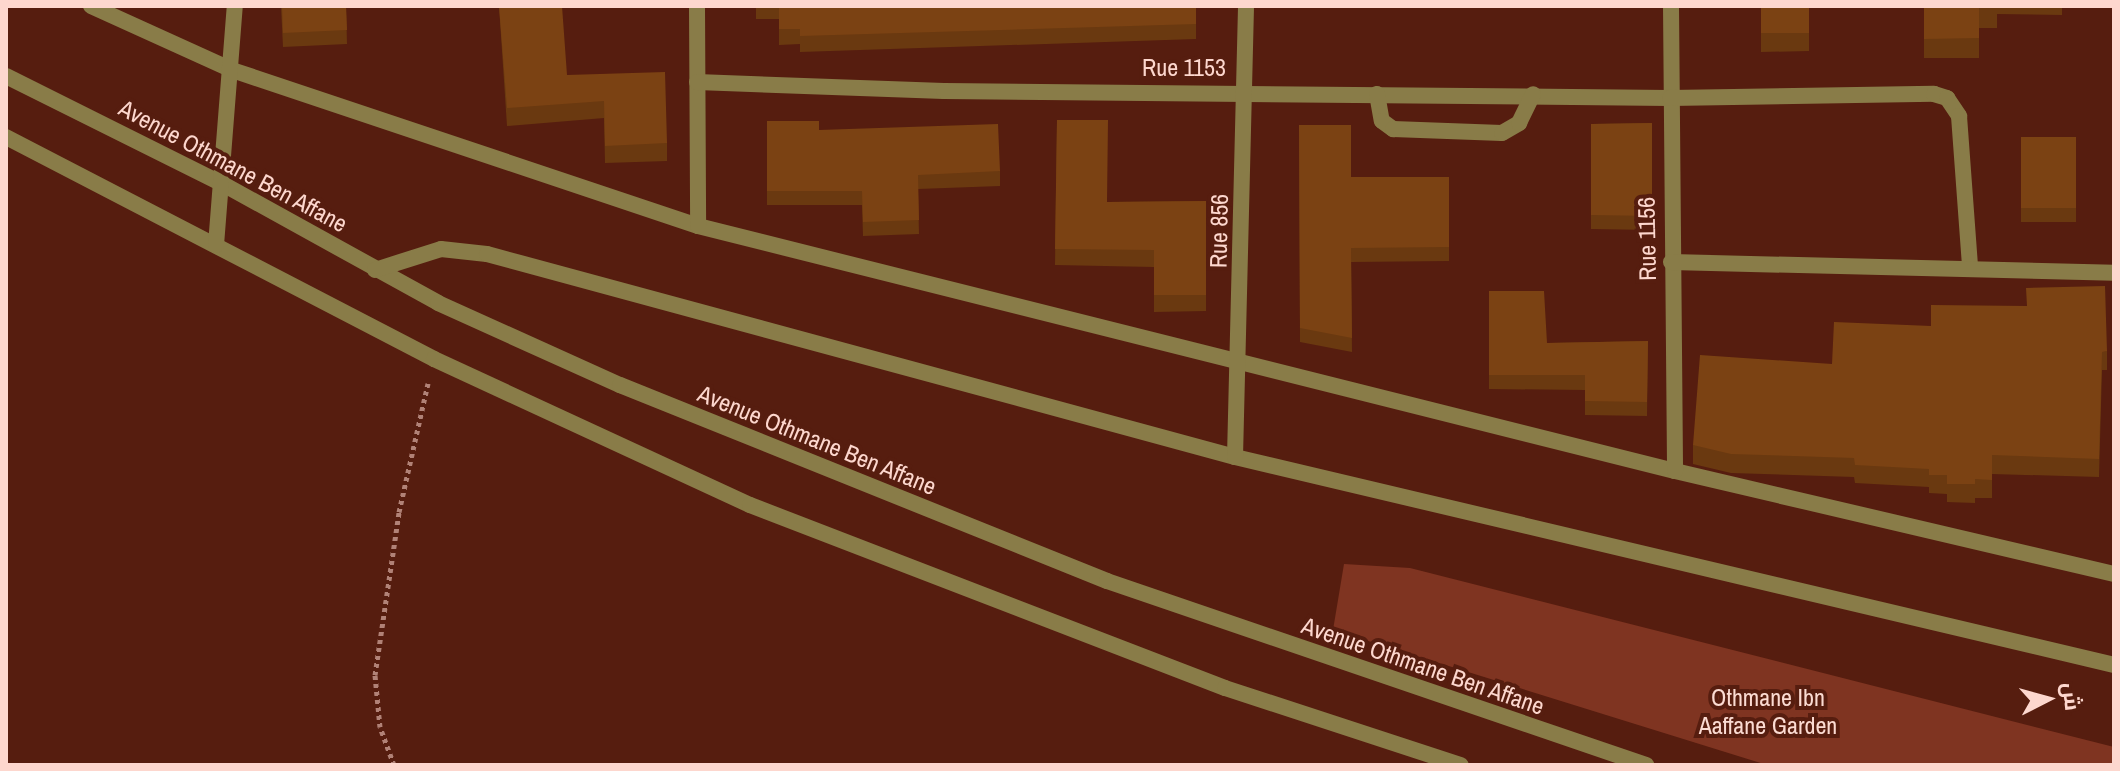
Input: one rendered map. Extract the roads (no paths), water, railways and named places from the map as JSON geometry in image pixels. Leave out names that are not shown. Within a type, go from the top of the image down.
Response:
[{"type":"street","points":[[91,6],[232,70],[698,226],[1675,471],[2114,574]]},
{"type":"street","points":[[216,245],[235,6]]},
{"type":"street","points":[[697,6],[698,226]]},
{"type":"street","name":"Rue 856","points":[[1235,457],[1241,363],[1246,6]]},
{"type":"street","name":"Rue 1156","points":[[1671,6],[1675,471]]},
{"type":"street","name":"Avenue Othmane Ben Affane","points":[[6,76],[221,183],[375,270],[620,385],[1093,576],[1646,765]]},
{"type":"street","name":"Rue 1153","points":[[697,82],[944,91],[1947,98],[1959,116],[1970,267]]},
{"type":"street","points":[[1377,94],[1382,121],[1393,129],[1502,133],[1519,123],[1533,94]]},
{"type":"street","points":[[6,137],[434,359],[750,505],[988,600],[1225,688],[1461,765]]},
{"type":"street","points":[[375,270],[429,251],[487,254],[1235,457],[2114,665]]},
{"type":"street","points":[[1671,262],[1970,267],[2114,273]]},
{"type":"park label","name":"Othmane Ibn Aaffane Garden","points":[[1768,712]]}]
